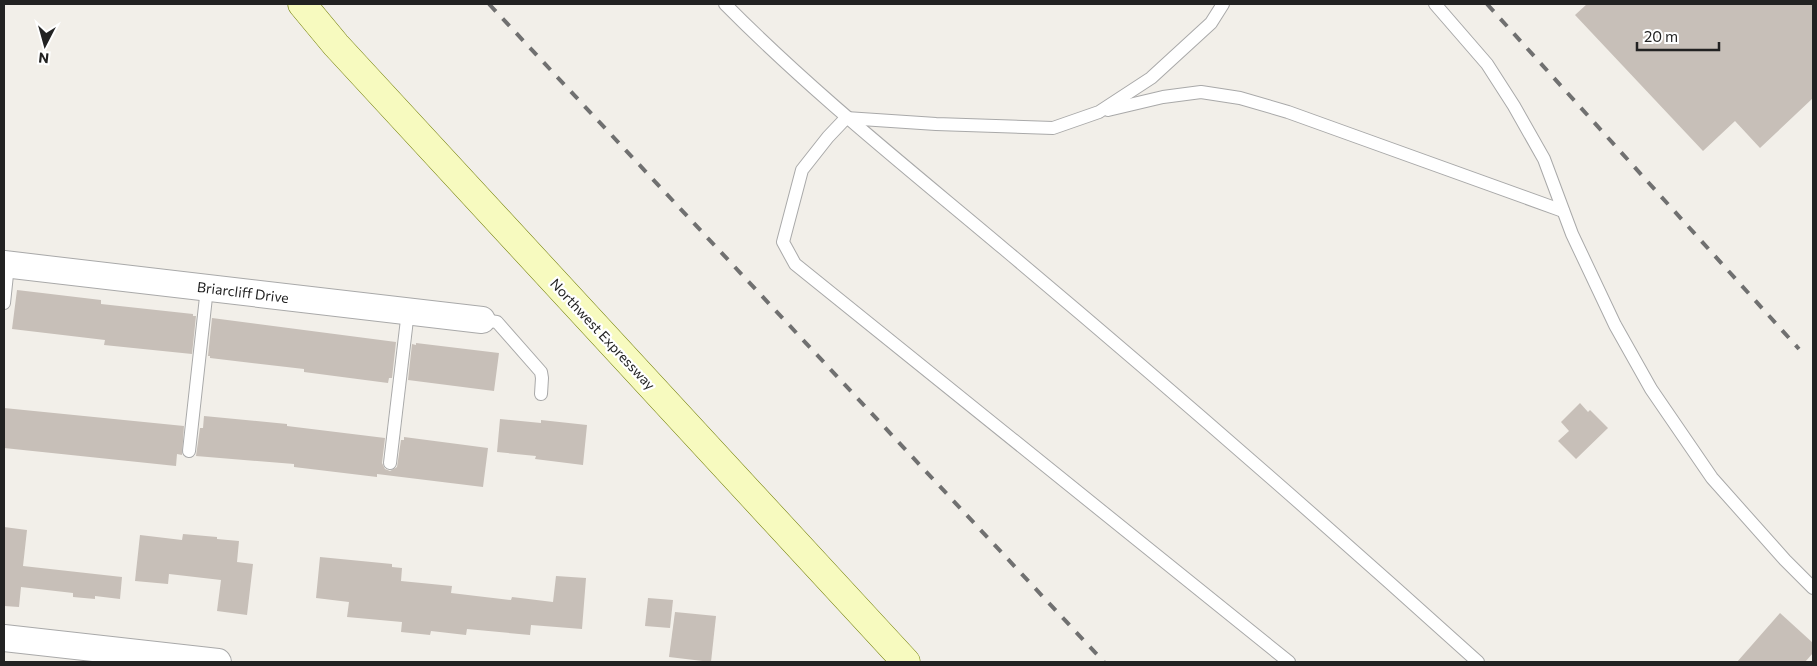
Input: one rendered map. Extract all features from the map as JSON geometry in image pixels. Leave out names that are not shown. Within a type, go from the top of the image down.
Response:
[{"type":"main road","name":"Northwest Expressway","points":[[302,4],[336,45],[906,662]]},
{"type":"street","name":"Briarcliff Drive","points":[[6,264],[482,320]]},
{"type":"street","points":[[4,638],[206,662]]},
{"type":"lane","points":[[725,4],[846,118],[1004,249],[1330,528],[1478,662]]},
{"type":"lane","points":[[1099,112],[1151,78],[1211,22],[1223,4]]},
{"type":"lane","points":[[1435,4],[1487,64],[1514,106],[1544,159],[1572,234],[1615,325],[1651,389],[1712,478],[1785,560],[1813,588]]},
{"type":"lane","points":[[846,118],[936,124],[1053,128],[1099,112],[1162,97],[1201,92],[1240,98],[1288,112],[1563,211]]},
{"type":"lane","points":[[846,118],[802,170],[783,242],[795,264],[1290,662]]},
{"type":"lane","points":[[4,303],[6,264]]},
{"type":"lane","points":[[189,451],[207,288]]},
{"type":"lane","points":[[390,463],[408,311]]},
{"type":"lane","points":[[482,320],[497,322],[541,372],[541,394]]},
{"type":"building","points":[[1587,4],[1813,4],[1813,98],[1760,148],[1735,121],[1703,151],[1575,15]]},
{"type":"building","points":[[17,290],[101,300],[101,304],[193,314],[193,316],[196,316],[192,354],[104,345],[105,340],[12,329]]},
{"type":"building","points":[[212,318],[396,342],[392,378],[389,378],[388,383],[304,372],[304,369],[210,358],[208,356]]},
{"type":"building","points":[[416,343],[499,353],[494,391],[408,380],[412,344],[416,345]]},
{"type":"building","points":[[1580,403],[1608,428],[1576,459],[1558,441],[1569,431],[1561,422]]},
{"type":"building","points":[[4,408],[184,426],[182,455],[177,454],[176,466],[4,448]]},
{"type":"building","points":[[204,416],[287,424],[287,426],[385,438],[382,463],[385,469],[390,471],[397,467],[401,440],[404,440],[404,437],[488,448],[483,487],[377,474],[377,477],[294,467],[294,464],[196,456],[200,428],[203,428]]},
{"type":"building","points":[[500,419],[541,423],[541,420],[587,425],[583,465],[535,459],[536,456],[497,452]]},
{"type":"building","points":[[4,527],[27,530],[23,566],[122,577],[120,599],[95,596],[95,599],[73,597],[73,593],[21,587],[19,607],[4,606]]},
{"type":"building","points":[[183,534],[239,541],[237,562],[253,564],[247,615],[217,611],[221,580],[169,574],[168,584],[135,581],[140,535],[182,540]]},
{"type":"building","points":[[320,557],[392,564],[392,567],[402,568],[401,581],[452,586],[451,593],[511,600],[512,597],[553,602],[556,576],[586,578],[582,629],[531,625],[530,635],[467,629],[466,635],[431,631],[430,635],[401,632],[402,622],[347,617],[349,602],[316,598]]},
{"type":"building","points":[[648,598],[673,600],[670,628],[645,626]]},
{"type":"building","points":[[675,612],[716,616],[711,662],[669,657]]},
{"type":"building","points":[[1780,613],[1813,643],[1813,653],[1805,662],[1737,662]]},
{"type":"railway","points":[[489,4],[1104,662]]},
{"type":"railway","points":[[1487,4],[1799,349]]}]
